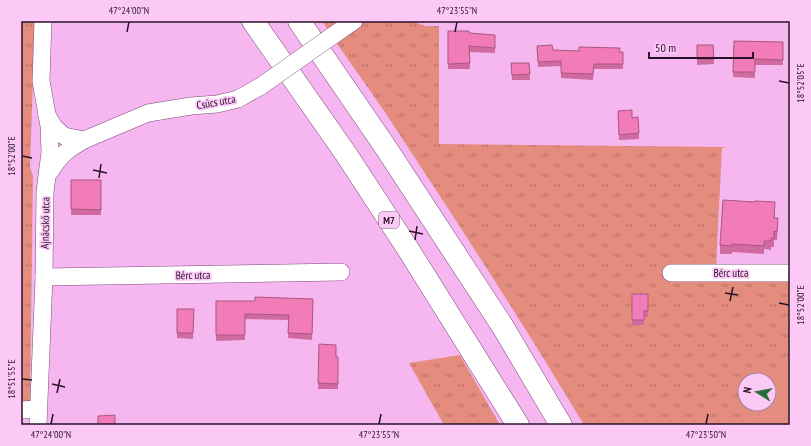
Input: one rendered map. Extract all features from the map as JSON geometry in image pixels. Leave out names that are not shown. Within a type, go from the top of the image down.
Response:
[{"type":"highway","name":"M7","points":[[253,21],[346,154],[404,242],[518,425]]},
{"type":"highway","points":[[299,21],[386,148],[503,327],[561,425]]},
{"type":"street","name":"Ajnácskő utca","points":[[38,417],[44,278],[45,192],[50,152],[47,115],[41,81],[43,21]]},
{"type":"street","name":"Csúcs utca","points":[[48,174],[58,158],[69,148],[84,140],[148,113],[217,104],[238,99],[261,86],[350,24]]},
{"type":"street","points":[[47,115],[54,128],[64,136],[84,140]]},
{"type":"street","name":"Bérc utca","points":[[44,278],[341,272]]},
{"type":"street","name":"Bérc utca","points":[[671,273],[790,273]]},
{"type":"street","points":[[21,410],[38,417]]},
{"type":"green space","points":[[21,21],[35,21],[30,167],[33,176],[30,404],[21,404]]},
{"type":"green space","points":[[322,21],[411,21],[426,26],[439,26],[439,144],[727,147],[722,148],[716,267],[790,265],[790,425],[584,425],[460,227],[384,111]]},
{"type":"green space","points":[[460,355],[500,425],[444,425],[409,363]]},
{"type":"green space","points":[[790,358],[790,425],[753,425],[760,412],[777,412],[777,382]]},
{"type":"building","points":[[448,31],[469,31],[469,33],[495,35],[495,48],[469,46],[470,63],[448,64]]},
{"type":"building","points":[[734,41],[783,42],[783,60],[755,59],[755,72],[733,72]]},
{"type":"building","points":[[552,45],[553,50],[579,51],[579,47],[620,48],[619,52],[623,52],[623,64],[594,64],[593,74],[561,73],[561,61],[538,62],[537,46]]},
{"type":"building","points":[[697,45],[713,45],[714,59],[697,59]]},
{"type":"building","points":[[511,63],[529,63],[530,74],[512,75]]},
{"type":"building","points":[[632,110],[632,118],[638,117],[639,133],[619,135],[618,111]]},
{"type":"building","points":[[71,180],[101,180],[101,210],[71,209]]},
{"type":"building","points":[[723,200],[775,202],[774,218],[778,218],[777,232],[774,231],[774,238],[771,238],[771,241],[764,241],[764,246],[732,244],[732,246],[720,245]]},
{"type":"building","points":[[632,294],[648,294],[648,311],[644,311],[644,320],[632,320]]},
{"type":"building","points":[[255,297],[313,299],[312,334],[288,333],[289,315],[245,314],[245,335],[216,335],[216,301],[255,301]]},
{"type":"building","points":[[177,309],[194,309],[193,333],[177,333]]},
{"type":"building","points":[[319,344],[336,345],[336,357],[338,357],[338,384],[318,383]]},
{"type":"building","points":[[115,415],[115,425],[98,425],[98,416]]}]
